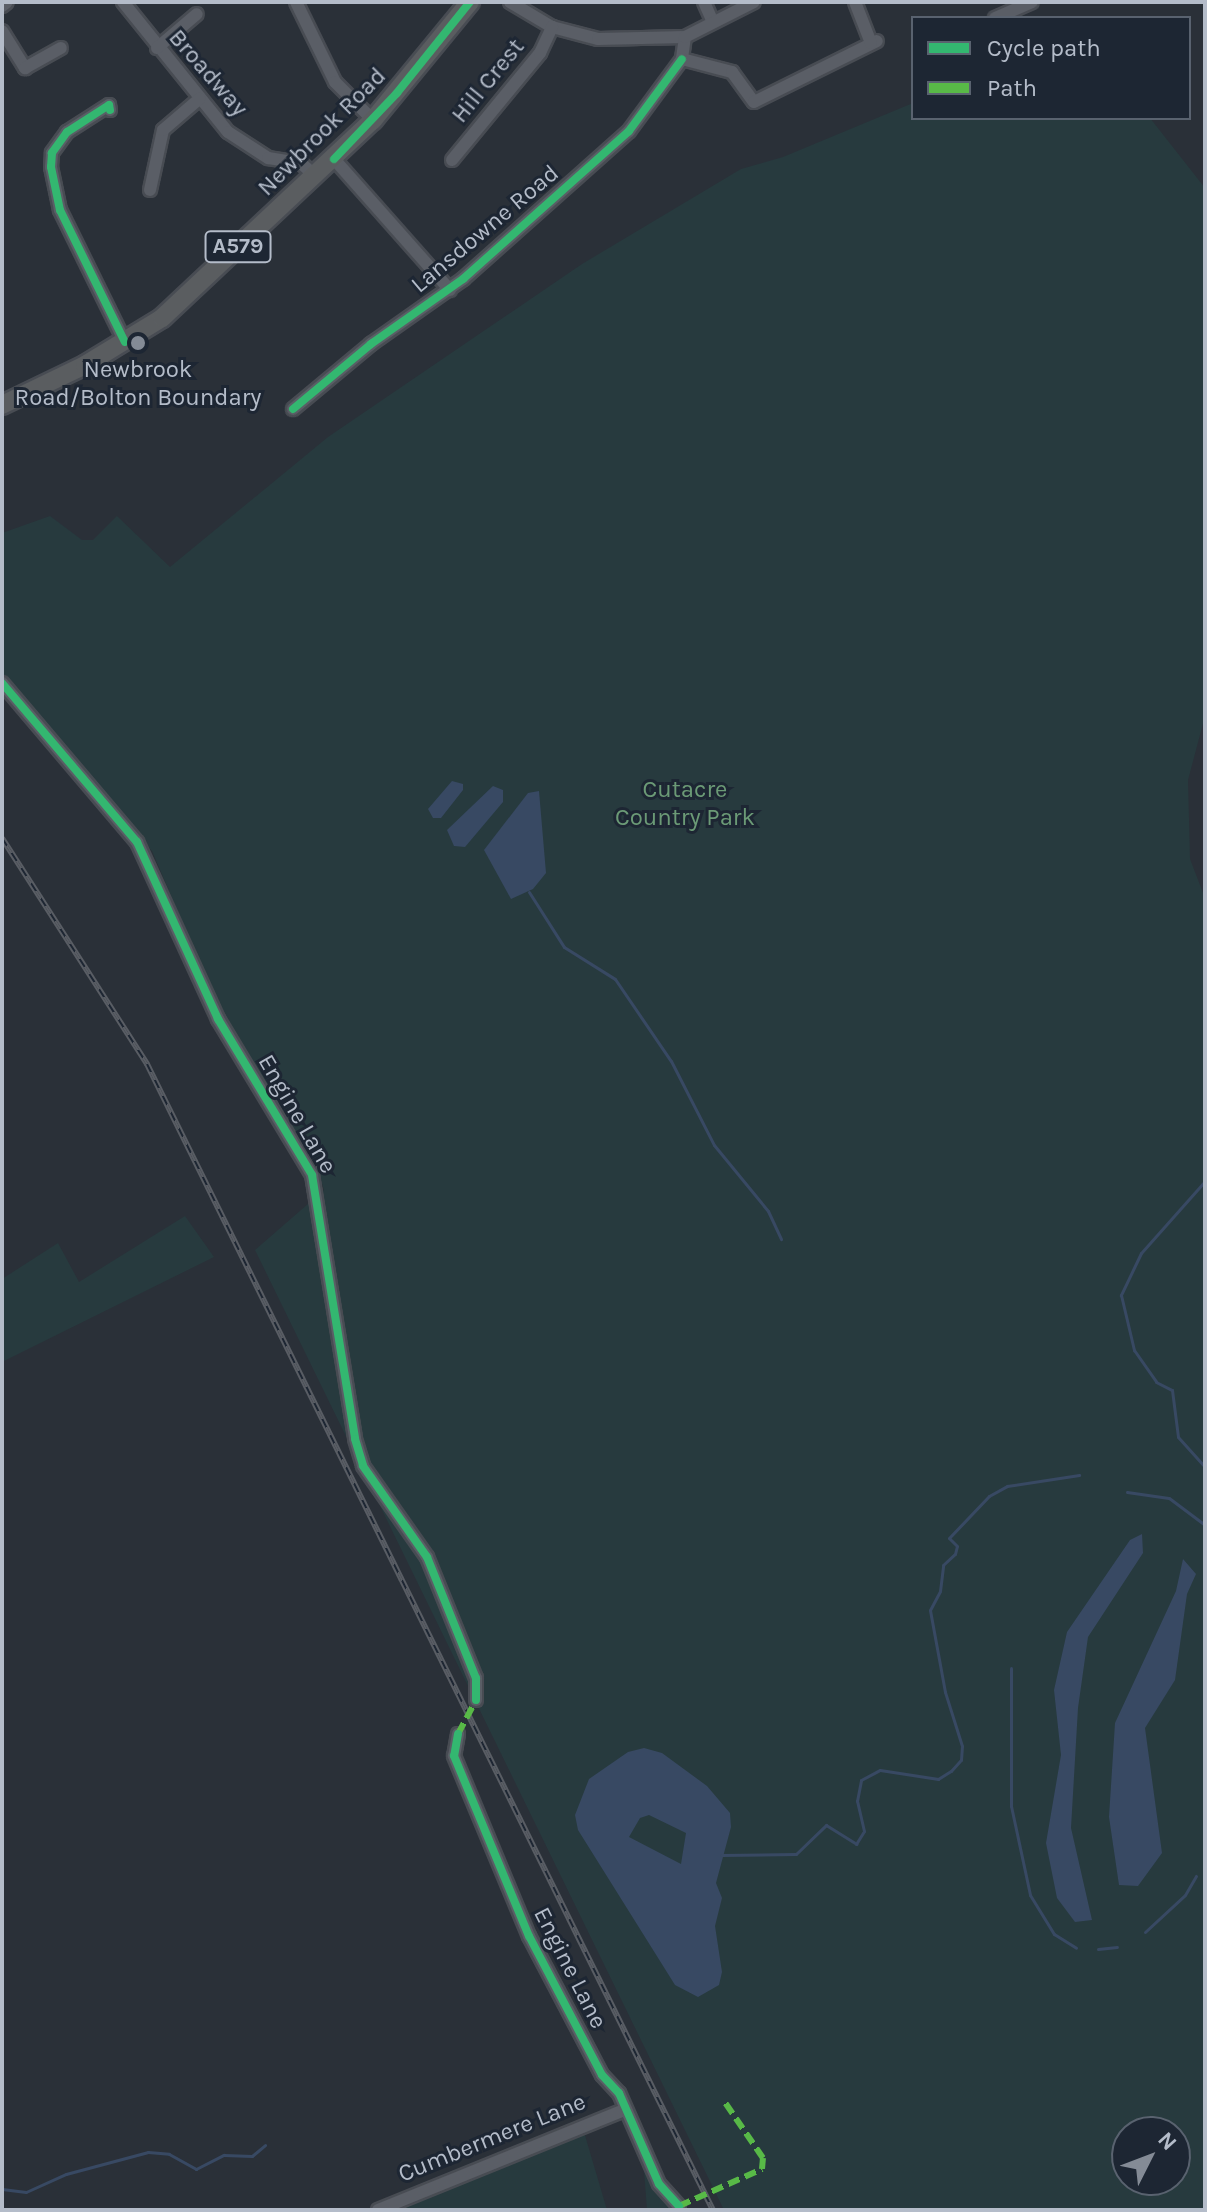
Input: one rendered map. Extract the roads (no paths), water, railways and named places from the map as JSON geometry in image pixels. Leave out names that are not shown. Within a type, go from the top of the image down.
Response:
[{"type":"highway","name":"Newbrook Road","points":[[125,342],[162,318],[334,159],[373,120],[470,2]]},
{"type":"highway","name":"A579","points":[[2,405],[125,342]]},
{"type":"street","points":[[2,6],[7,2]]},
{"type":"street","name":"Broadway","points":[[123,2],[199,99],[240,142],[268,158],[301,163],[315,176]]},
{"type":"street","points":[[296,2],[335,82],[373,120]]},
{"type":"street","points":[[510,2],[552,27],[598,39],[685,37],[754,2]]},
{"type":"street","points":[[704,2],[713,22]]},
{"type":"street","points":[[1000,16],[1032,2]]},
{"type":"street","points":[[685,37],[682,59],[732,72],[754,102],[874,42],[858,3]]},
{"type":"street","points":[[157,48],[196,14]]},
{"type":"street","name":"Hill Crest","points":[[452,160],[532,63],[552,27]]},
{"type":"street","points":[[2,31],[25,68],[61,48]]},
{"type":"street","name":"Lansdowne Road","points":[[293,409],[364,350],[450,290],[629,131],[682,59]]},
{"type":"street","points":[[148,184],[163,130],[199,99]]},
{"type":"street","points":[[110,110],[109,105],[67,132],[52,153],[51,167],[60,210],[125,342]]},
{"type":"street","points":[[334,159],[450,290]]},
{"type":"street","name":"Engine Lane","points":[[2,683],[137,842],[218,1019],[312,1175],[355,1439],[363,1466],[427,1557],[476,1678],[476,1700]]},
{"type":"street","name":"Engine Lane","points":[[458,1734],[454,1756],[517,1909],[624,2110],[659,2184],[679,2206]]},
{"type":"street","name":"Cumbermere Lane","points":[[378,2210],[624,2110]]},
{"type":"water","points":[[452,781],[463,784],[463,790],[441,818],[433,818],[428,809]]},
{"type":"water","points":[[493,786],[503,790],[503,802],[465,847],[454,846],[447,830]]},
{"type":"water","points":[[539,791],[546,873],[533,889],[511,899],[484,850],[528,793]]},
{"type":"water","points":[[1142,1534],[1143,1553],[1088,1637],[1078,1708],[1071,1828],[1092,1920],[1075,1922],[1057,1898],[1046,1843],[1061,1755],[1054,1690],[1067,1632],[1130,1540]]},
{"type":"water","points":[[1183,1559],[1196,1574],[1187,1594],[1175,1680],[1145,1728],[1162,1853],[1138,1886],[1119,1885],[1109,1817],[1115,1723],[1176,1591]]},
{"type":"water","points":[[644,1748],[662,1753],[707,1786],[730,1813],[731,1827],[716,1883],[722,1898],[715,1926],[722,1972],[719,1985],[698,1997],[675,1985],[578,1830],[575,1815],[589,1779],[628,1752]],"holes":[[[649,1815],[686,1833],[681,1864],[629,1837],[640,1818]]]},
{"type":"waterway","points":[[529,892],[564,947],[615,979],[671,1061],[714,1145],[768,1211],[781,1239]]},
{"type":"waterway","points":[[1205,1181],[1141,1253],[1121,1295],[1134,1350],[1156,1382],[1172,1390],[1178,1437],[1205,1467]]},
{"type":"waterway","points":[[721,1855],[796,1854],[826,1825],[856,1844],[864,1831],[857,1801],[861,1780],[880,1770],[938,1779],[951,1771],[961,1760],[962,1746],[945,1692],[930,1610],[940,1591],[943,1565],[955,1554],[957,1546],[949,1538],[989,1496],[1007,1486],[1079,1475]]},
{"type":"waterway","points":[[1127,1492],[1169,1498],[1205,1525]]},
{"type":"waterway","points":[[1011,1668],[1011,1806],[1030,1895],[1054,1934],[1076,1948]]},
{"type":"waterway","points":[[1145,1932],[1185,1895],[1196,1876]]},
{"type":"waterway","points":[[1098,1949],[1117,1947]]},
{"type":"waterway","points":[[2,2189],[26,2192],[66,2174],[148,2152],[169,2154],[196,2169],[224,2155],[252,2156],[265,2145]]},
{"type":"railway","points":[[2,838],[147,1064],[713,2210]]},
{"type":"place","name":"Newbrook Road/Bolton Boundary","points":[[138,343]]},
{"type":"park label","name":"Cutacre Country Park","points":[[685,804]]}]
